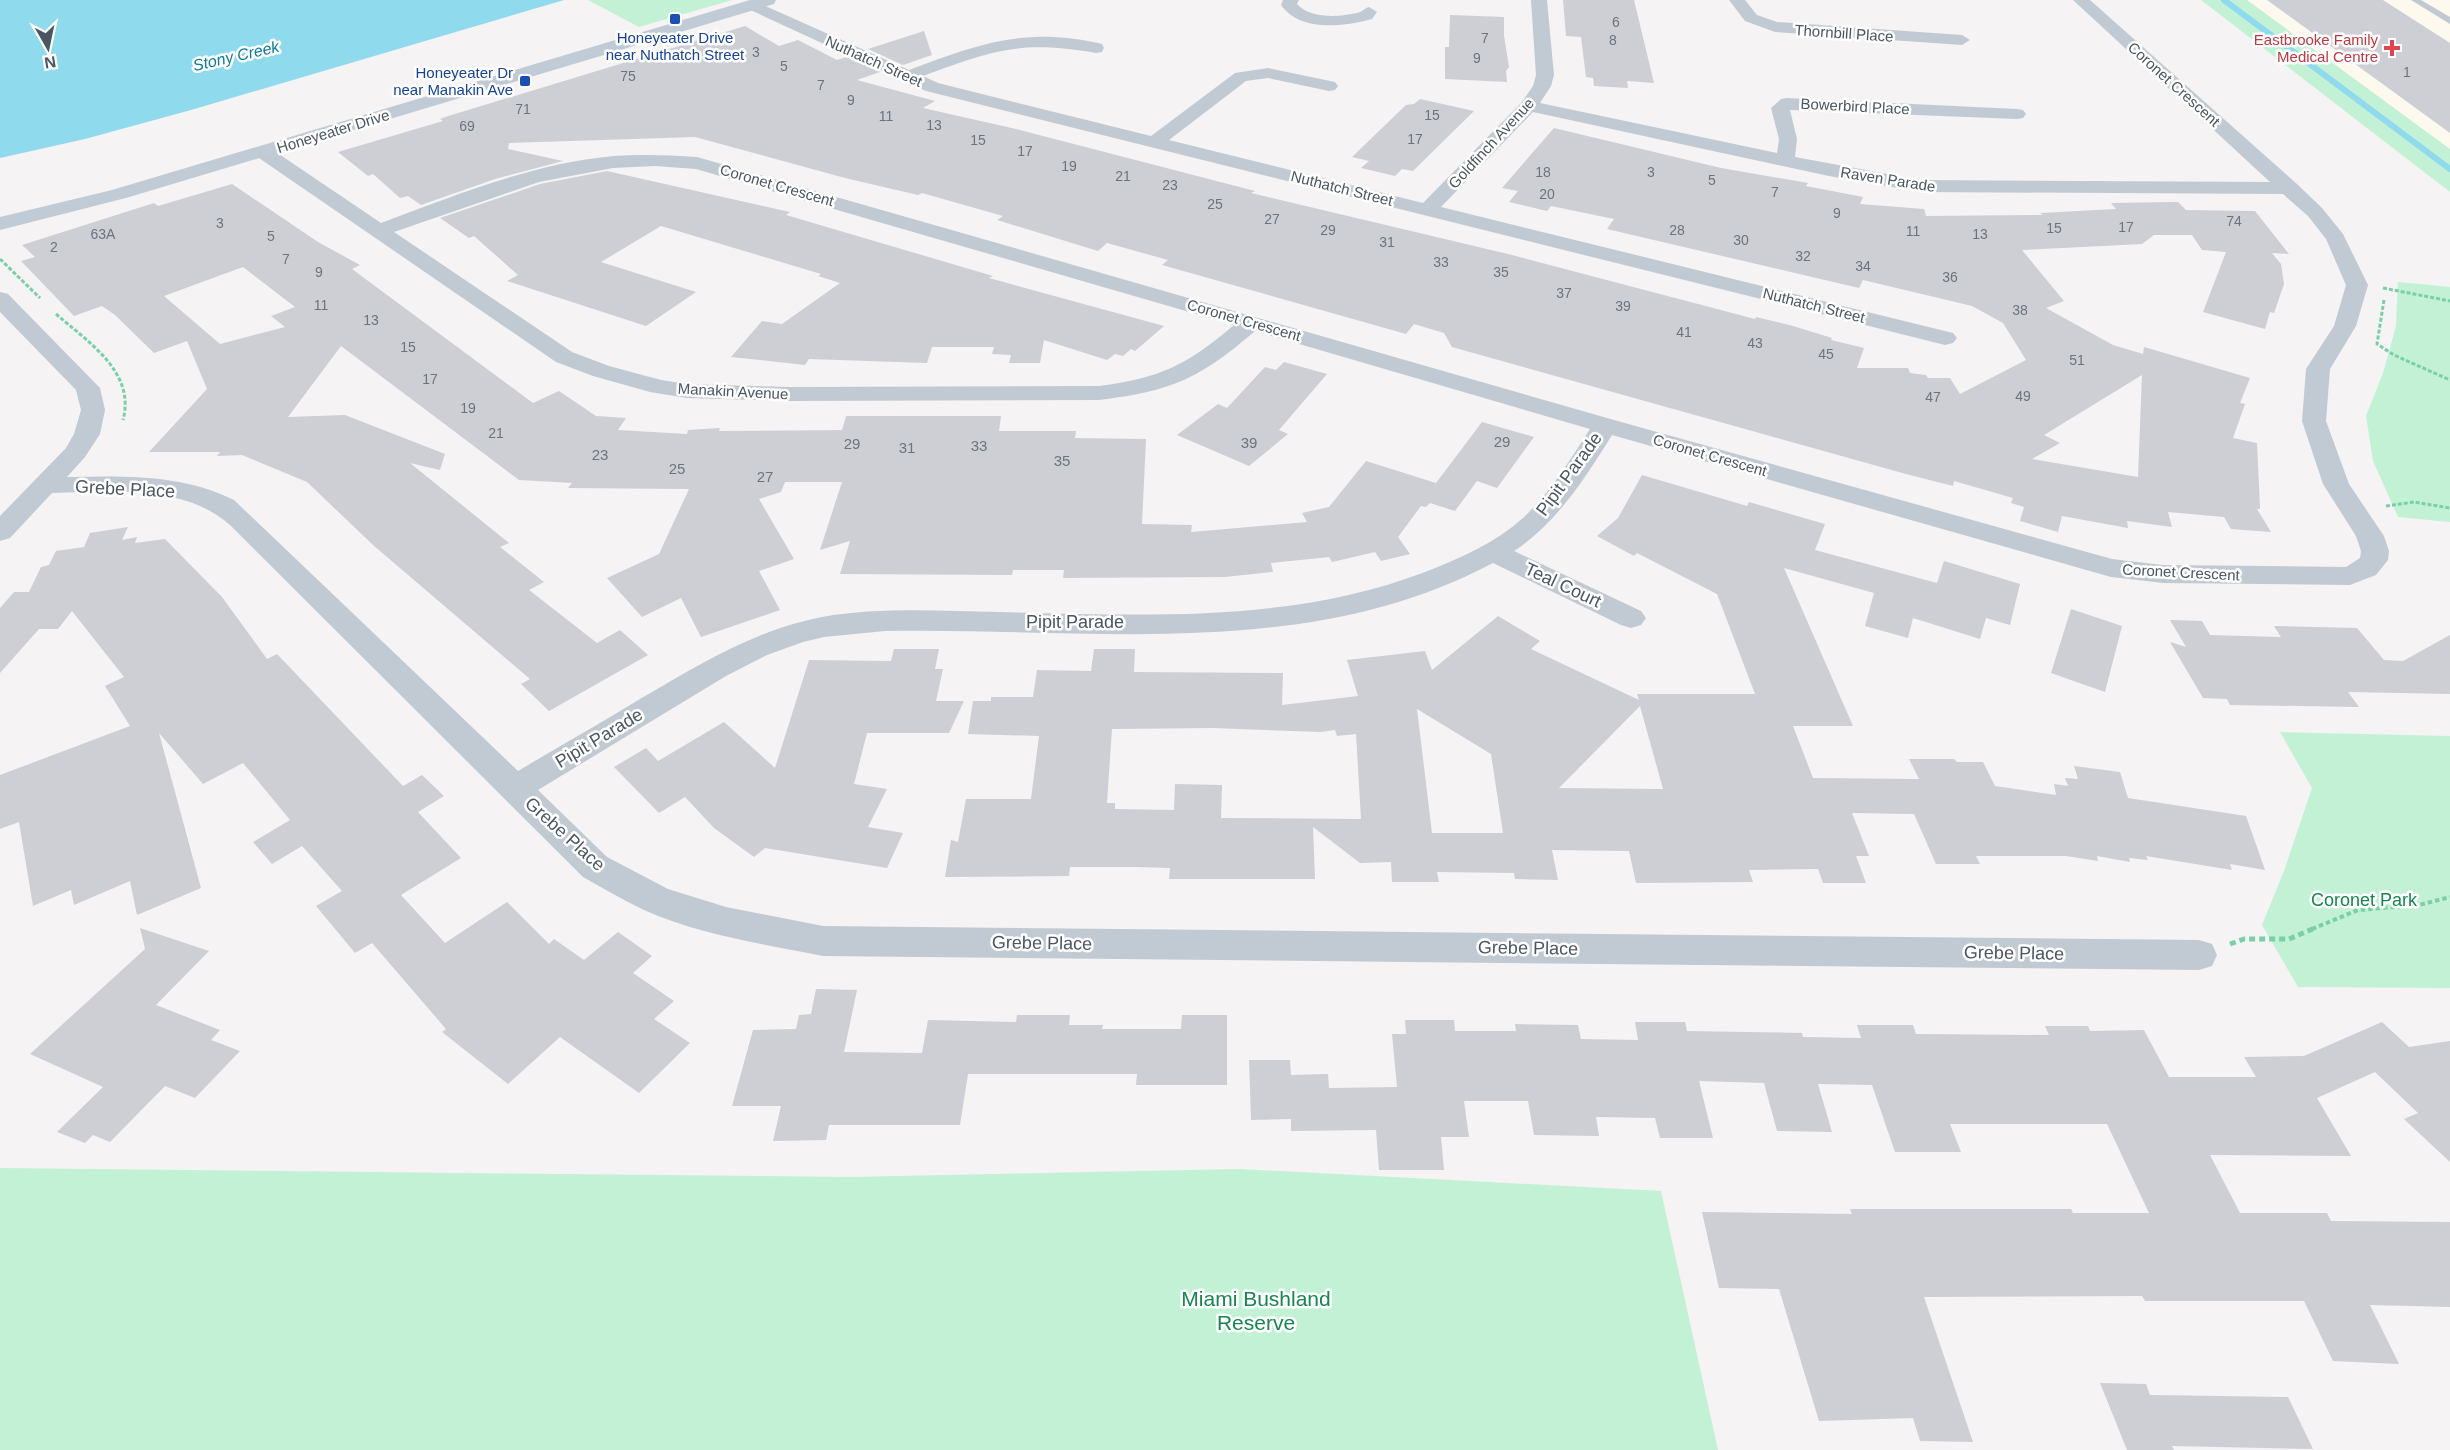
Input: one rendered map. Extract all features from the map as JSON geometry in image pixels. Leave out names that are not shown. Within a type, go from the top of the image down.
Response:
[{"type":"street","points":[[1290,0],[1289,5],[1296,13],[1315,18],[1357,19],[1366,16],[1369,12]]},
{"type":"street","name":"Goldfinch Avenue","points":[[1428,209],[1529,106],[1542,86],[1545,75],[1539,0]]},
{"type":"street","name":"Thornbill Place","points":[[1737,0],[1751,18],[1775,27],[1962,40]]},
{"type":"street","name":"Coronet Crescent","points":[[378,231],[530,177],[566,167],[622,160],[675,160],[697,163],[757,178],[1605,425],[2111,568],[2137,572],[2350,576],[2367,569],[2374,560],[2375,551],[2370,536],[2336,484],[2314,421],[2318,369],[2345,326],[2356,285],[2336,238],[2289,188],[2081,0]]},
{"type":"street","name":"Nuthatch Street","points":[[760,2],[906,77],[932,87],[1945,338]]},
{"type":"street","name":"Honeyeater Drive","points":[[0,224],[121,194],[760,2]]},
{"type":"street","points":[[906,77],[987,48],[1017,42],[1055,42],[1096,48]]},
{"type":"street","points":[[1155,142],[1241,77],[1268,73],[1329,86]]},
{"type":"street","name":"Bowerbird Place","points":[[1785,161],[1788,139],[1780,108],[1787,103],[2017,114]]},
{"type":"street","name":"Raven Parade","points":[[1529,106],[1785,161],[1920,186],[2289,188]]},
{"type":"street","points":[[1986,112],[1998,130]]},
{"type":"street","name":"Manakin Avenue","points":[[263,152],[564,357],[652,385],[687,391],[789,394],[1099,393],[1123,390],[1176,376],[1201,364],[1252,322]]},
{"type":"street","points":[[0,299],[87,388],[92,399],[93,410],[87,434],[76,452],[0,532]]},
{"type":"street","name":"Pipit Parade","points":[[515,788],[740,653],[782,638],[824,627],[918,621],[1228,622],[1279,617],[1352,604],[1431,582],[1494,553],[1543,513],[1605,425]]},
{"type":"street","name":"Grebe Place","points":[[47,485],[123,485],[161,488],[193,494],[221,504],[240,519],[595,867],[657,900],[726,922],[823,941],[2199,955]]},
{"type":"street","name":"Teal Court","points":[[1494,553],[1631,618]]},
{"type":"lane","points":[[2415,0],[2450,21]]},
{"type":"path","points":[[2381,281],[2384,312],[2377,344],[2385,351],[2433,370],[2450,380]]},
{"type":"path","points":[[2382,288],[2450,301]]},
{"type":"path","points":[[2348,504],[2382,506],[2414,502],[2450,508]]},
{"type":"path","points":[[2199,955],[2244,939],[2289,939],[2358,910],[2419,905],[2450,897]]},
{"type":"shaded area","points":[[2247,0],[2450,0],[2450,150]]},
{"type":"green space","points":[[588,0],[732,0],[639,27]]},
{"type":"green space","points":[[2201,0],[2247,0],[2450,149],[2450,192]]},
{"type":"green space","points":[[2398,282],[2450,287],[2450,522],[2398,517],[2373,461],[2366,416],[2383,373],[2396,326]]},
{"type":"green space","name":"Coronet Park","points":[[2280,732],[2450,736],[2450,988],[2298,987],[2262,925],[2284,871],[2312,788]]},
{"type":"green space","name":"Miami Bushland Reserve","points":[[0,1168],[849,1177],[1239,1169],[1661,1191],[1718,1450],[0,1450]]},
{"type":"water","name":"Stony Creek","points":[[0,0],[564,0],[191,110],[85,139],[0,158]]},
{"type":"building","points":[[1563,0],[1634,0],[1654,83],[1627,81],[1628,88],[1594,86],[1593,78],[1586,77],[1581,37],[1566,36]]},
{"type":"building","points":[[2267,0],[2383,0],[2450,43],[2450,133]]},
{"type":"building","points":[[1450,15],[1504,17],[1504,36],[1509,67],[1506,71],[1507,82],[1445,79],[1445,47],[1449,47]]},
{"type":"building","points":[[745,26],[779,46],[798,40],[837,60],[846,57],[880,72],[857,80],[935,101],[923,108],[1016,129],[1255,191],[1251,193],[1512,255],[1755,319],[1756,317],[1793,326],[1832,338],[1831,340],[1864,348],[1857,368],[1908,368],[1910,373],[1926,375],[1928,378],[1950,378],[1960,394],[2026,360],[2003,323],[1972,306],[1863,280],[1859,288],[1607,229],[1614,219],[1551,206],[1547,211],[1509,202],[1518,191],[1502,188],[1554,128],[1721,168],[1808,183],[1806,186],[1863,197],[1860,204],[1924,209],[1926,216],[2043,215],[2040,213],[2116,209],[2111,203],[2172,202],[2178,202],[2186,210],[2255,211],[2289,254],[2272,253],[2281,264],[2284,284],[2274,313],[2270,312],[2265,329],[2203,312],[2226,252],[2202,250],[2192,235],[2154,235],[2142,244],[2022,250],[2064,301],[2046,308],[2113,345],[2143,354],[2144,347],[2250,378],[2240,403],[2245,404],[2233,438],[2257,443],[2260,509],[2257,509],[2271,532],[2231,529],[2224,517],[2168,512],[2172,527],[2127,521],[2128,528],[2062,516],[2058,532],[2020,521],[2024,507],[2011,503],[2013,498],[1954,481],[1953,486],[1906,474],[1452,347],[1444,333],[1414,324],[1406,334],[1162,265],[1168,260],[1107,243],[1098,251],[997,220],[1003,216],[922,193],[918,195],[845,178],[695,137],[509,143],[508,149],[563,161],[495,179],[421,205],[408,196],[400,198],[373,174],[368,176],[338,152],[443,121],[440,119]],"holes":[[[2142,375],[2138,477],[2032,459],[2060,443],[2044,435]]]},
{"type":"building","points":[[924,31],[932,55],[903,65],[868,49]]},
{"type":"building","points":[[1420,99],[1474,111],[1413,171],[1402,169],[1395,176],[1361,168],[1369,161],[1352,157],[1406,105],[1414,104]]},
{"type":"building","points":[[607,171],[790,212],[786,215],[993,276],[989,278],[1164,326],[1135,351],[1131,349],[1123,356],[1115,354],[1107,360],[1044,340],[1040,363],[1009,363],[1011,355],[992,354],[994,347],[932,347],[927,363],[809,359],[805,365],[731,357],[762,321],[782,324],[840,283],[818,276],[821,274],[661,226],[601,262],[696,292],[646,326],[507,281],[518,275],[474,236],[469,238],[440,218],[540,184]]},
{"type":"building","points":[[232,184],[318,242],[360,265],[352,269],[533,403],[559,391],[596,416],[626,418],[618,430],[687,434],[688,430],[720,428],[719,431],[842,430],[846,416],[1001,416],[999,431],[1076,431],[1075,438],[1146,439],[1142,524],[1192,525],[1191,532],[1307,522],[1302,513],[1329,507],[1366,461],[1436,483],[1482,422],[1534,437],[1497,488],[1477,481],[1455,511],[1430,503],[1426,507],[1421,506],[1398,537],[1410,554],[1381,561],[1375,552],[1332,562],[1329,557],[1271,563],[1273,572],[1225,577],[1063,578],[1064,570],[1013,570],[1012,575],[840,574],[850,541],[820,550],[842,482],[785,482],[781,492],[759,499],[794,559],[759,571],[780,610],[701,637],[681,598],[642,617],[607,578],[659,554],[689,489],[568,488],[572,483],[519,480],[341,346],[288,417],[345,415],[445,454],[440,470],[410,463],[509,543],[500,547],[544,582],[529,590],[597,643],[620,630],[648,655],[549,711],[521,684],[530,679],[373,545],[307,482],[242,455],[217,456],[220,452],[149,452],[207,389],[187,341],[154,353],[115,315],[102,306],[74,316],[21,261],[35,257],[22,245],[154,203],[158,206]],"holes":[[[243,267],[295,307],[271,316],[285,327],[220,344],[164,296]]]},
{"type":"building","points":[[1284,362],[1327,374],[1279,430],[1288,434],[1249,466],[1177,435],[1218,404],[1227,408],[1265,367],[1276,370]]},
{"type":"building","points":[[1642,475],[1747,506],[1749,502],[1825,524],[1815,550],[1937,583],[1944,561],[2020,584],[2010,625],[1986,618],[1980,639],[1913,618],[1908,638],[1865,626],[1874,593],[1784,568],[1853,726],[1793,726],[1813,778],[1919,779],[1909,759],[1954,759],[1957,762],[1983,762],[1995,786],[2056,795],[2054,784],[2068,786],[2065,778],[2078,779],[2074,766],[2120,772],[2128,798],[2246,816],[2265,870],[2230,864],[2232,870],[2146,856],[2148,860],[2129,858],[2130,862],[2097,856],[2098,861],[2066,856],[1976,856],[1980,864],[1936,864],[1914,814],[1852,813],[1869,856],[1856,856],[1866,883],[1823,883],[1818,869],[1749,870],[1753,882],[1636,883],[1629,851],[1552,850],[1558,880],[1515,879],[1514,873],[1437,872],[1439,882],[1392,882],[1391,862],[1360,863],[1313,827],[1315,879],[1169,879],[1170,868],[1137,867],[1070,867],[1069,876],[945,877],[951,840],[958,842],[966,799],[1031,799],[1039,736],[968,734],[973,701],[991,701],[991,697],[1033,697],[1037,670],[1091,671],[1094,649],[1135,649],[1134,672],[1283,673],[1282,705],[1358,696],[1347,660],[1425,651],[1432,670],[1498,616],[1540,641],[1531,649],[1639,700],[1637,694],[1755,694],[1717,594],[1637,553],[1634,556],[1597,536],[1618,518]],"holes":[[[1640,706],[1663,789],[1559,788]],[[1417,709],[1491,754],[1503,833],[1432,833]],[[1213,728],[1320,732],[1335,730],[1337,736],[1356,734],[1361,819],[1221,818],[1222,785],[1175,784],[1174,810],[1115,809],[1115,803],[1107,803],[1112,729]]]},
{"type":"building","points":[[128,527],[122,540],[137,537],[135,543],[165,539],[222,597],[267,659],[277,654],[403,786],[422,775],[444,796],[418,812],[461,858],[401,895],[445,943],[507,902],[549,944],[554,939],[584,960],[618,932],[652,956],[633,973],[674,1001],[654,1019],[690,1043],[639,1093],[560,1037],[508,1084],[442,1032],[446,1029],[372,943],[355,953],[316,906],[342,891],[302,846],[272,864],[253,842],[290,820],[243,763],[203,784],[159,733],[201,888],[137,915],[130,881],[74,905],[71,890],[33,906],[19,822],[0,829],[0,775],[130,726],[105,686],[124,677],[72,611],[58,629],[39,629],[0,673],[0,608],[14,592],[29,592],[41,567],[49,565],[56,551],[84,547],[90,533]]},
{"type":"building","points":[[2071,609],[2122,626],[2105,692],[2051,673]]},
{"type":"building","points":[[2170,620],[2202,621],[2210,635],[2281,637],[2274,626],[2357,628],[2384,660],[2403,661],[2450,635],[2450,694],[2348,692],[2359,707],[2230,705],[2227,699],[2203,698],[2170,642],[2186,647]]},
{"type":"building","points":[[894,649],[939,649],[935,669],[943,669],[936,701],[964,701],[949,733],[867,733],[854,784],[887,789],[868,827],[903,833],[887,868],[765,848],[754,857],[714,828],[685,797],[659,813],[614,767],[646,748],[658,761],[724,722],[775,768],[809,660],[891,661]]},
{"type":"building","points":[[140,928],[209,951],[156,1005],[220,1030],[211,1040],[240,1051],[195,1098],[165,1086],[110,1142],[93,1135],[85,1143],[57,1132],[103,1087],[30,1054],[145,949]]},
{"type":"building","points":[[816,989],[857,990],[844,1052],[922,1053],[928,1020],[1016,1022],[1017,1015],[1070,1015],[1069,1025],[1103,1025],[1102,1029],[1181,1029],[1182,1015],[1227,1015],[1227,1085],[1136,1085],[1137,1074],[968,1074],[960,1125],[829,1125],[826,1140],[773,1141],[781,1106],[732,1106],[753,1030],[796,1029],[799,1015],[811,1014]]},
{"type":"building","points":[[1405,1020],[1454,1020],[1455,1031],[1516,1031],[1515,1024],[1578,1025],[1581,1039],[1638,1040],[1635,1022],[1685,1022],[1687,1031],[1802,1033],[1803,1037],[1861,1038],[1857,1025],[1913,1025],[1916,1034],[2049,1035],[2045,1026],[2088,1026],[2090,1031],[2144,1030],[2169,1077],[2256,1077],[2244,1057],[2304,1056],[2382,1022],[2409,1047],[2450,1041],[2450,1162],[2404,1119],[2418,1113],[2375,1072],[2317,1098],[2351,1156],[2210,1155],[2240,1213],[2327,1213],[2331,1221],[2450,1222],[2450,1307],[2370,1305],[2399,1364],[2333,1361],[2304,1301],[2145,1301],[2142,1296],[1924,1297],[1973,1442],[1920,1441],[1913,1418],[1819,1421],[1779,1289],[1719,1288],[1702,1212],[1852,1214],[1850,1209],[2071,1209],[2073,1213],[2149,1213],[2107,1124],[1950,1124],[1961,1152],[1895,1152],[1872,1085],[1818,1084],[1832,1132],[1777,1131],[1764,1083],[1699,1081],[1713,1138],[1660,1138],[1655,1118],[1596,1117],[1599,1136],[1534,1135],[1528,1101],[1464,1101],[1469,1137],[1441,1137],[1444,1170],[1379,1170],[1376,1130],[1291,1131],[1291,1119],[1251,1120],[1249,1060],[1290,1060],[1291,1075],[1328,1074],[1329,1088],[1397,1087],[1392,1034],[1406,1034]]},
{"type":"building","points":[[2100,1383],[2146,1384],[2150,1395],[2288,1397],[2313,1449],[2172,1446],[2174,1450],[2127,1450]]},
{"type":"waterway","points":[[2224,0],[2450,169]]},
{"type":"place","name":"Honeyeater Drive near Nuthatch Street","points":[[675,19]]},
{"type":"place","name":"Eastbrooke Family Medical Centre","points":[[2392,48]]},
{"type":"place","name":"Honeyeater Dr near Manakin Ave","points":[[525,81]]}]
